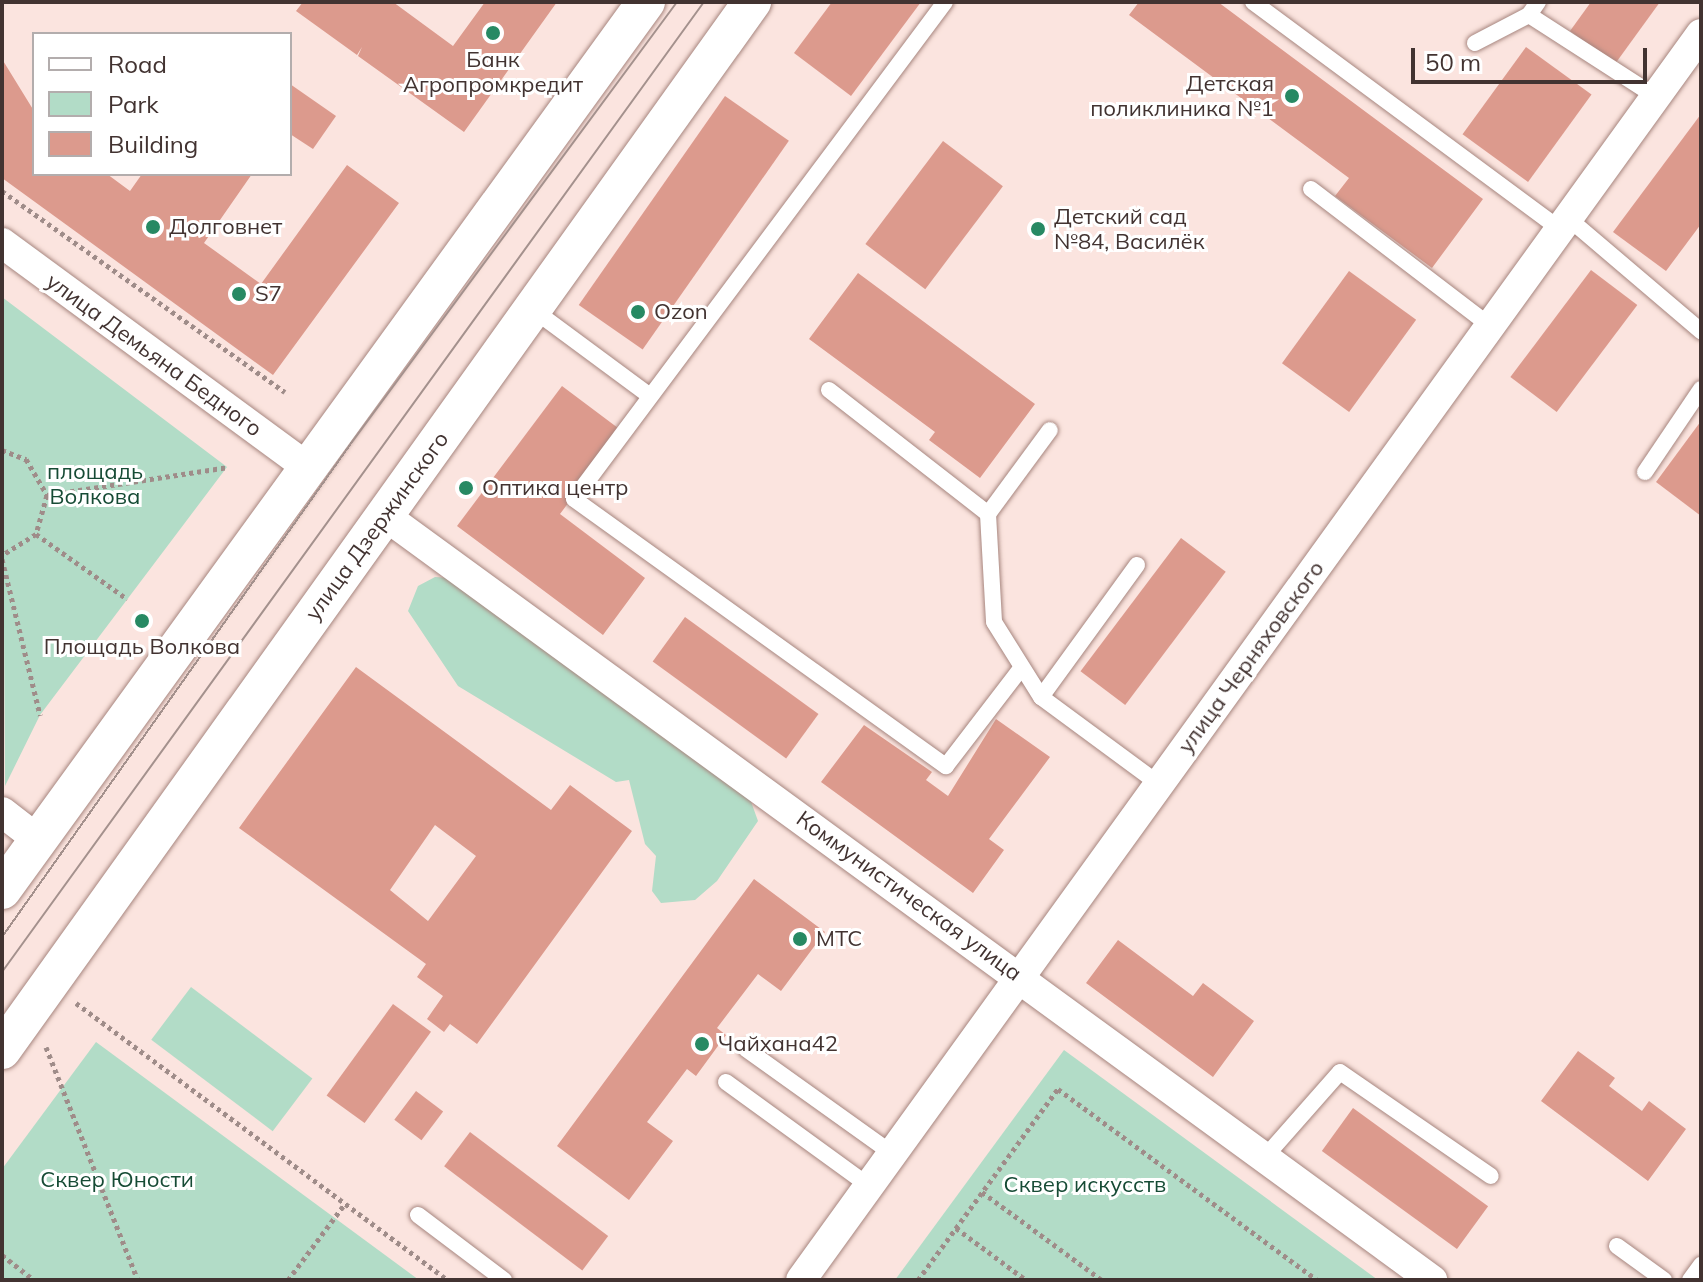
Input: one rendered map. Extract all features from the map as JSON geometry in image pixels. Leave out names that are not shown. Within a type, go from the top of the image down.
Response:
[{"type":"street","points":[[2,890],[646,2]]},
{"type":"street","name":"улица Дзержинского","points":[[2,1050],[530,307],[752,2]]},
{"type":"street","name":"улица Черняховского","points":[[801,1280],[1701,35]]},
{"type":"street","name":"улица Демьяна Бедного","points":[[2,243],[307,467]]},
{"type":"street","name":"Коммунистическая улица","points":[[384,515],[1432,1280]]},
{"type":"street","points":[[2,812],[37,839]]},
{"type":"lane","points":[[945,2],[574,499],[946,766],[1019,671]]},
{"type":"lane","points":[[1253,2],[1564,223],[1701,331]]},
{"type":"lane","points":[[1475,43],[1534,9],[1656,97]]},
{"type":"lane","points":[[1311,189],[1490,326]]},
{"type":"lane","points":[[530,307],[650,396]]},
{"type":"lane","points":[[1645,472],[1701,389]]},
{"type":"lane","points":[[829,390],[988,514]]},
{"type":"lane","points":[[1050,430],[988,514],[994,622],[1019,671],[1041,697],[1159,784]]},
{"type":"lane","points":[[1041,697],[1137,565]]},
{"type":"lane","points":[[746,1049],[891,1153]]},
{"type":"lane","points":[[1265,1157],[1340,1072],[1491,1176]]},
{"type":"lane","points":[[726,1082],[868,1185]]},
{"type":"lane","points":[[418,1215],[504,1280]]},
{"type":"lane","points":[[1617,1246],[1664,1280]]},
{"type":"lane","points":[[1690,1280],[1701,1265]]},
{"type":"path","points":[[2,191],[285,392]]},
{"type":"path","points":[[2,450],[26,459],[47,495],[36,534],[2,557],[40,715]]},
{"type":"path","points":[[47,495],[227,467]]},
{"type":"path","points":[[36,534],[127,599]]},
{"type":"path","points":[[63,994],[447,1280]]},
{"type":"path","points":[[39,1029],[138,1280]]},
{"type":"path","points":[[918,1280],[1058,1089],[1317,1280]]},
{"type":"path","points":[[982,1192],[1102,1280]]},
{"type":"path","points":[[288,1280],[344,1205]]},
{"type":"path","points":[[956,1228],[1026,1280]]},
{"type":"path","points":[[2,1255],[34,1280]]},
{"type":"green space","name":"площадь Волкова","points":[[2,297],[227,467],[40,715],[5,786]]},
{"type":"green space","points":[[435,577],[451,578],[749,796],[758,821],[717,881],[695,900],[661,903],[652,891],[656,856],[645,844],[629,780],[616,782],[458,686],[408,611],[418,586]]},
{"type":"green space","points":[[191,987],[312,1078],[273,1131],[151,1040]]},
{"type":"green space","name":"Сквер Юности","points":[[96,1042],[419,1280],[2,1280],[2,1169]]},
{"type":"green space","name":"Сквер искусств","points":[[1064,1050],[1378,1280],[895,1280]]},
{"type":"building","points":[[303,2],[393,2],[453,46],[485,2],[557,2],[464,132],[358,56],[362,47],[357,55],[296,11]]},
{"type":"building","points":[[832,2],[921,2],[851,96],[794,53]]},
{"type":"building","name":"Детская поликлиника №1","points":[[1139,2],[1218,2],[1483,199],[1432,268],[1335,196],[1349,178],[1129,15]]},
{"type":"building","points":[[1591,2],[1660,2],[1615,64],[1570,31]]},
{"type":"building","points":[[1526,47],[1592,95],[1528,182],[1463,134]]},
{"type":"building","points":[[2,59],[32,108],[32,176],[110,176],[130,191],[141,176],[251,176],[204,243],[261,284],[347,165],[399,203],[273,375],[2,178]]},
{"type":"building","points":[[292,85],[336,116],[313,149],[292,135]]},
{"type":"building","points":[[725,96],[789,141],[643,350],[579,305]]},
{"type":"building","points":[[1701,114],[1701,224],[1666,271],[1613,232]]},
{"type":"building","points":[[943,141],[1003,186],[925,289],[865,244]]},
{"type":"building","points":[[1591,270],[1637,305],[1557,412],[1510,377]]},
{"type":"building","points":[[1349,271],[1416,320],[1349,412],[1282,363]]},
{"type":"building","points":[[858,273],[1035,404],[980,478],[929,440],[935,432],[809,339]]},
{"type":"building","points":[[562,386],[622,431],[560,514],[645,578],[603,635],[457,526]]},
{"type":"building","points":[[1701,421],[1701,516],[1656,482]]},
{"type":"building","points":[[1181,538],[1226,572],[1125,705],[1080,671]]},
{"type":"building","points":[[685,617],[818,714],[786,758],[653,661]]},
{"type":"building","points":[[356,667],[551,810],[570,785],[632,831],[477,1044],[450,1024],[444,1032],[427,1019],[443,996],[417,977],[426,964],[239,828]],"holes":[[[435,825],[476,856],[428,921],[390,890]]]},
{"type":"building","points":[[996,719],[1050,757],[989,839],[1004,850],[973,893],[821,782],[864,725],[932,772],[926,780],[948,796]]},
{"type":"building","points":[[754,879],[825,932],[781,991],[758,974],[717,1028],[726,1035],[696,1076],[687,1069],[647,1122],[673,1141],[629,1200],[557,1146]]},
{"type":"building","points":[[1118,940],[1193,996],[1203,983],[1254,1021],[1213,1077],[1086,983]]},
{"type":"building","points":[[393,1004],[431,1032],[365,1123],[327,1095]]},
{"type":"building","points":[[1578,1051],[1615,1078],[1609,1086],[1642,1111],[1649,1101],[1686,1129],[1648,1181],[1541,1101]]},
{"type":"building","points":[[416,1091],[443,1111],[421,1140],[394,1120]]},
{"type":"building","points":[[1353,1108],[1488,1206],[1457,1249],[1322,1151]]},
{"type":"building","points":[[470,1132],[608,1236],[582,1270],[444,1166]]},
{"type":"tram line","points":[[2,937],[352,442],[677,2]]},
{"type":"tram line","points":[[2,972],[704,2]]},
{"type":"place","name":"Банк Агропромкредит","points":[[493,33]]},
{"type":"place","name":"Детская поликлиника №1","points":[[1292,96]]},
{"type":"place","name":"Долговнет","points":[[153,227]]},
{"type":"place","name":"Детский сад №84, Василёк","points":[[1038,229]]},
{"type":"place","name":"S7","points":[[239,294]]},
{"type":"place","name":"Ozon","points":[[638,312]]},
{"type":"place","name":"Оптика центр","points":[[466,488]]},
{"type":"place","name":"Площадь Волкова","points":[[142,621]]},
{"type":"place","name":"МТС","points":[[800,939]]},
{"type":"place","name":"Чайхана42","points":[[702,1044]]}]
